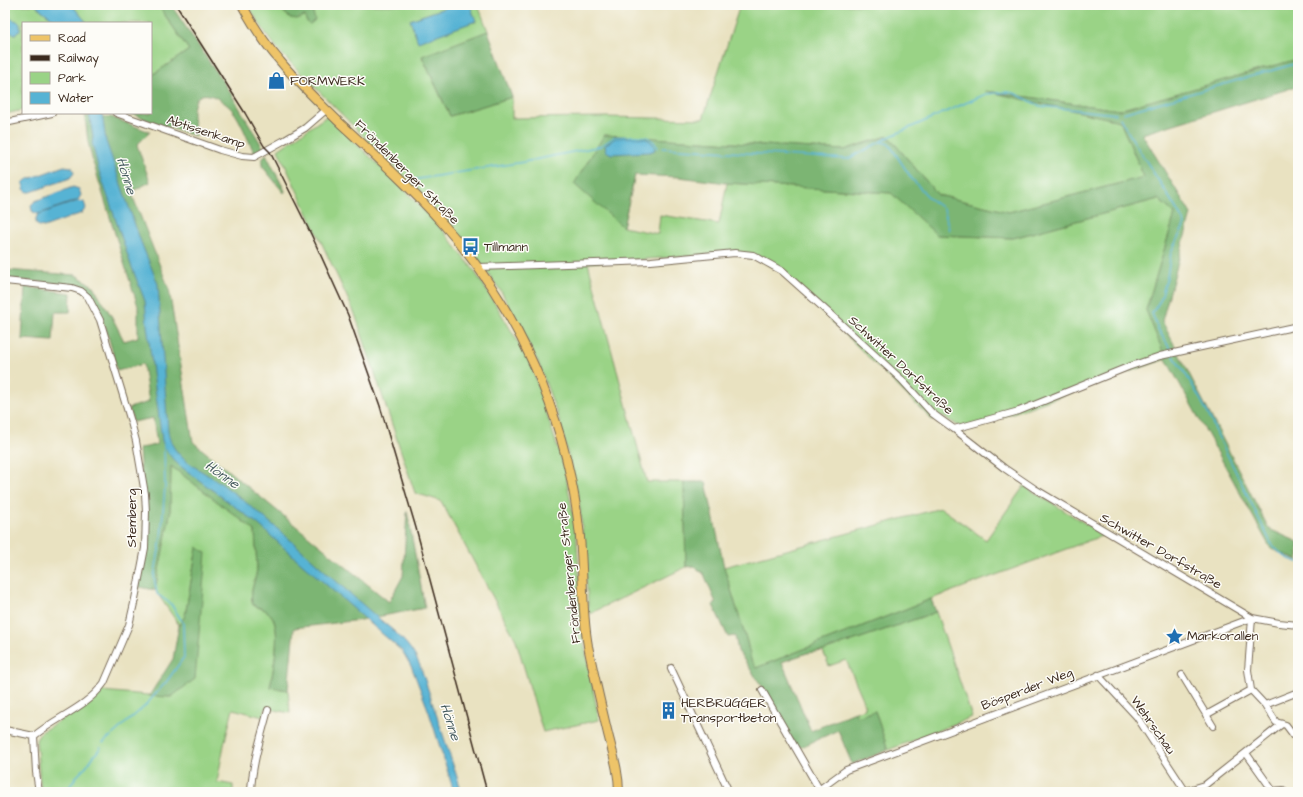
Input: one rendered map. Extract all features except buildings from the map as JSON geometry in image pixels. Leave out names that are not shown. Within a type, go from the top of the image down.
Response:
[{"type":"main road","name":"Fröndenberger Straße","points":[[242,5],[251,22],[280,62],[326,110],[444,224],[478,267],[505,309],[535,368],[555,419],[568,468],[579,529],[588,642],[619,778],[619,792]]},
{"type":"street","name":"Abtissenkamp","points":[[119,114],[220,150],[242,156],[254,157],[301,130],[326,110]]},
{"type":"street","points":[[5,123],[47,114]]},
{"type":"street","name":"Schwitter Dorfstraße","points":[[478,267],[651,261],[735,253],[753,256],[782,271],[901,378],[932,413],[1004,468],[1035,489],[1252,618],[1298,625]]},
{"type":"street","name":"Stemberg","points":[[5,281],[72,288],[81,291],[88,297],[100,320],[131,422],[142,477],[146,512],[145,548],[129,625],[104,683],[98,691],[80,707],[34,736]]},
{"type":"street","points":[[954,429],[1019,411],[1128,367],[1169,354],[1298,326]]},
{"type":"street","points":[[1252,618],[1248,670],[1251,690],[1265,705],[1276,722],[1286,725],[1298,741]]},
{"type":"street","name":"Bösperder Weg","points":[[817,791],[846,770],[1098,674],[1252,618]]},
{"type":"street","points":[[671,668],[729,792]]},
{"type":"street","name":"Wehrschau","points":[[1098,674],[1137,717],[1185,792]]},
{"type":"street","points":[[1182,675],[1213,726]]},
{"type":"street","points":[[762,690],[817,791]]},
{"type":"street","points":[[1206,715],[1251,690]]},
{"type":"street","points":[[1265,705],[1298,692]]},
{"type":"street","points":[[251,792],[255,761],[268,710]]},
{"type":"street","points":[[1185,792],[1205,785],[1282,724]]},
{"type":"street","points":[[5,730],[34,736],[36,772],[39,792]]},
{"type":"street","points":[[1246,753],[1273,791],[1283,790]]},
{"type":"green space","points":[[5,5],[35,5],[57,22],[22,22],[22,110],[5,114]]},
{"type":"green space","points":[[72,5],[158,5],[189,50],[152,75],[152,22],[86,22]]},
{"type":"green space","points":[[158,5],[171,5],[231,94],[264,149],[252,153],[253,150],[236,115],[224,103],[212,96],[201,95],[194,105],[193,116],[196,136],[132,114],[152,114],[152,75],[189,50]]},
{"type":"green space","points":[[252,5],[277,5],[291,18],[303,15],[306,18],[312,9],[308,5],[453,5],[410,20],[476,22],[470,5],[478,5],[488,31],[422,57],[450,116],[512,97],[512,118],[607,117],[703,119],[740,5],[1298,5],[1298,59],[1119,110],[993,92],[1120,121],[1144,177],[1009,212],[938,195],[888,136],[844,150],[604,135],[623,227],[658,234],[660,215],[719,224],[727,183],[892,193],[938,235],[1013,238],[1158,199],[1175,214],[1146,310],[1166,359],[965,430],[943,416],[932,420],[784,274],[756,256],[735,253],[588,263],[647,482],[684,482],[686,567],[589,614],[578,496],[559,419],[538,362],[501,291],[465,242],[406,179],[281,53],[267,35],[249,7]]},
{"type":"green space","points":[[277,5],[308,5],[312,9],[315,20],[310,24],[306,21],[305,16],[297,19],[290,18]]},
{"type":"green space","points":[[488,31],[512,97],[450,116],[422,56]]},
{"type":"green space","points":[[1298,59],[1298,86],[1142,134],[1191,214],[1162,321],[1269,529],[1298,542],[1298,560],[1271,549],[1166,359],[1146,310],[1175,214],[1158,199],[1013,238],[937,235],[891,193],[727,183],[679,177],[635,175],[623,227],[574,184],[604,135],[844,150],[888,136],[938,195],[1009,212],[1144,177],[1120,121],[985,91],[1119,110]]},
{"type":"green space","points":[[85,116],[111,117],[150,132],[137,145],[150,182],[131,192],[169,289],[193,442],[389,602],[403,576],[407,511],[425,608],[360,620],[294,628],[288,690],[270,687],[277,638],[274,620],[270,614],[253,605],[252,590],[257,567],[255,531],[171,466],[170,514],[155,590],[139,587],[146,551],[139,448],[157,444],[153,418],[133,422],[129,408],[149,402],[143,364],[117,371],[104,322],[98,309],[84,290],[75,285],[5,279],[5,270],[76,275],[93,286],[112,317],[124,341],[138,337],[138,306],[93,162],[88,142]]},
{"type":"green space","points":[[327,116],[401,186],[444,232],[473,269],[531,364],[565,471],[576,531],[584,643],[599,720],[543,732],[516,640],[441,501],[415,493],[355,314],[278,150]]},
{"type":"green space","points":[[266,154],[285,191],[284,193],[262,166],[262,160]]},
{"type":"green space","points":[[25,287],[71,293],[70,312],[55,312],[53,341],[22,339]]},
{"type":"green space","points":[[171,466],[255,532],[257,572],[252,589],[253,605],[266,611],[274,620],[277,638],[270,687],[288,690],[290,713],[265,708],[263,717],[233,709],[217,782],[233,785],[233,792],[41,792],[36,740],[41,732],[81,708],[102,691],[171,697],[197,548],[185,616],[179,625],[155,590],[170,514]]},
{"type":"green space","points":[[684,482],[706,482],[724,567],[751,660],[756,668],[931,599],[936,612],[823,651],[807,653],[782,662],[811,731],[855,712],[857,717],[875,711],[888,750],[852,764],[838,730],[797,749],[769,697],[738,651],[735,636],[728,637],[713,605],[716,603],[704,574],[694,566],[686,567]]},
{"type":"green space","points":[[1024,486],[1104,535],[931,599],[756,668],[751,660],[724,567],[941,508],[986,540]]},
{"type":"green space","points":[[197,547],[206,553],[195,679],[171,697],[149,696],[173,659],[179,625],[185,616]]},
{"type":"green space","points":[[936,612],[972,717],[888,750],[875,711],[857,717],[855,712],[865,709],[863,699],[846,660],[829,666],[823,651]]},
{"type":"water","points":[[35,5],[72,5],[86,22],[57,22]]},
{"type":"water","points":[[453,5],[470,5],[476,21],[418,42],[410,20]]},
{"type":"water","points":[[5,17],[17,21],[20,24],[20,31],[15,34],[5,31]]},
{"type":"water","points":[[89,114],[102,114],[106,141],[141,242],[158,284],[168,431],[175,449],[181,457],[189,463],[245,501],[395,632],[406,644],[416,657],[421,668],[462,792],[454,792],[429,712],[412,668],[403,652],[258,524],[180,466],[165,448],[162,441],[145,301],[99,171],[92,143],[93,137]]},
{"type":"water","points":[[636,137],[651,141],[655,150],[650,152],[611,154],[606,151],[605,145],[615,138]]},
{"type":"water","points":[[64,166],[72,167],[74,173],[70,178],[31,192],[27,192],[24,189],[23,183],[26,180]]},
{"type":"water","points":[[73,187],[79,189],[81,195],[78,200],[39,214],[32,211],[31,205],[35,201]]},
{"type":"water","points":[[78,201],[84,202],[86,208],[82,213],[44,227],[36,224],[36,218],[39,214]]},
{"type":"waterway","points":[[1123,113],[1298,63]]},
{"type":"waterway","points":[[663,148],[848,159],[891,136],[986,94],[1007,92],[1014,93],[1040,106],[1116,114]]},
{"type":"waterway","points":[[1120,118],[1185,224],[1171,252],[1167,277],[1161,299],[1152,313],[1158,329],[1172,352]]},
{"type":"waterway","points":[[412,180],[524,162],[601,146],[614,137],[647,137],[653,141],[658,148]]},
{"type":"waterway","points":[[882,142],[889,144],[912,179],[930,199],[944,209],[949,230]]},
{"type":"waterway","points":[[1173,355],[1203,403],[1271,543],[1283,555],[1298,562]]},
{"type":"waterway","points":[[103,743],[145,706],[167,681],[184,657],[183,623],[171,604],[157,594],[154,577],[161,539],[165,486],[164,444]]},
{"type":"waterway","points":[[66,792],[76,777],[101,747]]},
{"type":"railway","points":[[176,5],[245,113],[264,146],[270,152],[311,234],[348,315],[380,406],[416,528],[487,792]]},
{"type":"place","name":"FORMWERK","points":[[277,81]]},
{"type":"place","name":"Tillmann","points":[[471,247]]},
{"type":"place","name":"Markorallen","points":[[1174,636]]},
{"type":"place","name":"HERBRÜGGER Transportbeton","points":[[668,710]]},
{"type":"water label","name":"Hönne","points":[[126,176]]},
{"type":"water label","name":"Hönne","points":[[222,475]]},
{"type":"water label","name":"Hönne","points":[[450,722]]}]
